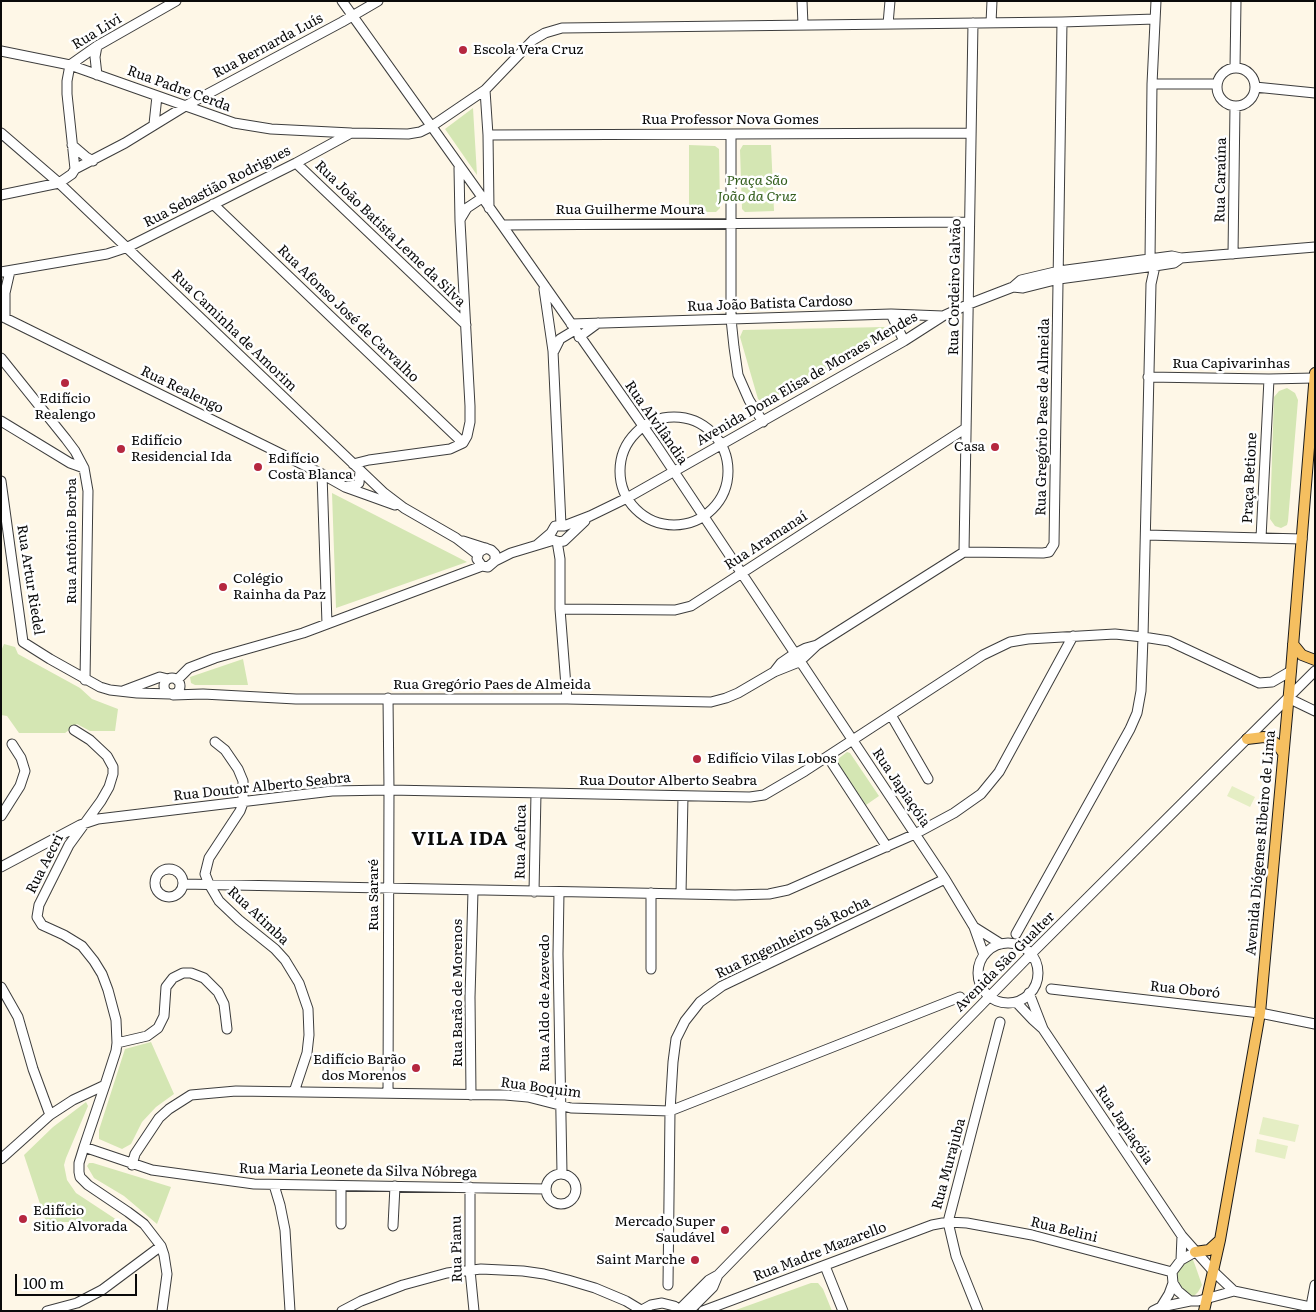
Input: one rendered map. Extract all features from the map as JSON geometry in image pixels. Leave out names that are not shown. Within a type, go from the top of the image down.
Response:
[{"type":"main road","name":"Avenida Diógenes Ribeiro de Lima","points":[[1204,1311],[1214,1272],[1260,1013],[1284,753],[1315,373]]},
{"type":"main road","points":[[1293,644],[1302,655],[1315,660]]},
{"type":"main road","points":[[1247,740],[1264,737],[1270,739],[1284,753]]},
{"type":"main road","points":[[1195,1252],[1209,1250],[1220,1240]]},
{"type":"street","name":"Rua Livi","points":[[73,171],[67,81],[70,65],[98,46],[176,1]]},
{"type":"street","name":"Rua Alvilândia","points":[[342,1],[643,426],[852,740]]},
{"type":"street","name":"Rua Bernarda Luís","points":[[59,183],[73,171],[187,105],[352,17],[378,1]]},
{"type":"street","points":[[802,1],[803,25]]},
{"type":"street","points":[[888,24],[890,1]]},
{"type":"street","points":[[990,22],[992,1]]},
{"type":"street","points":[[1016,934],[1130,729],[1137,713],[1141,691],[1151,284],[1152,84],[1156,1]]},
{"type":"street","points":[[1235,68],[1236,1]]},
{"type":"street","name":"Rua Sebastião Rodrigues","points":[[6,272],[107,254],[128,247],[296,163],[351,133],[414,134],[432,126],[485,90],[499,77],[523,48],[533,40],[545,33],[562,28],[1062,22],[1155,19]]},
{"type":"street","name":"Rua Gregório Paes de Almeida","points":[[85,680],[110,690],[137,693],[296,699],[567,699],[712,702],[738,693],[774,672],[964,552],[1049,552],[1054,544],[1062,22]]},
{"type":"street","name":"Rua Cordeiro Galvão","points":[[964,552],[973,23]]},
{"type":"street","points":[[97,74],[95,57],[98,46]]},
{"type":"street","name":"Rua Padre Cerda","points":[[1,52],[70,65],[156,96],[187,105],[224,120],[252,127],[351,133]]},
{"type":"street","points":[[1235,68],[1247,71],[1254,81],[1255,87],[1254,92],[1245,104],[1236,106],[1225,103],[1221,99],[1217,84],[1226,71],[1235,68]]},
{"type":"street","points":[[1152,84],[1217,84]]},
{"type":"street","points":[[1255,87],[1315,93]]},
{"type":"street","points":[[485,90],[490,208]]},
{"type":"street","points":[[154,124],[156,96]]},
{"type":"street","name":"Rua Caraúna","points":[[1233,254],[1236,106]]},
{"type":"street","name":"Rua Caminha de Amorim","points":[[1,133],[59,183],[128,247],[368,478],[404,508],[456,538],[486,548]]},
{"type":"street","name":"Rua Professor Nova Gomes","points":[[488,135],[971,133]]},
{"type":"street","points":[[731,134],[731,319],[738,375],[748,400],[763,422]]},
{"type":"street","points":[[72,146],[93,161]]},
{"type":"street","name":"Rua João Batista Leme da Silva","points":[[296,163],[466,325]]},
{"type":"street","points":[[345,487],[359,483],[356,467],[369,460],[438,452],[463,443],[467,436],[470,422],[459,168]]},
{"type":"street","points":[[71,194],[73,171]]},
{"type":"street","points":[[1,195],[59,183]]},
{"type":"street","points":[[460,221],[467,208],[482,198]]},
{"type":"street","name":"Rua Afonso José de Carvalho","points":[[213,204],[463,443]]},
{"type":"street","name":"Rua Guilherme Moura","points":[[502,225],[969,222]]},
{"type":"street","name":"Avenida Dona Elisa de Moraes Mendes","points":[[495,557],[537,545],[627,498],[904,341],[943,316],[1013,287],[1021,280],[1151,264],[1172,256],[1181,258],[1315,247]]},
{"type":"street","points":[[3,319],[6,272]]},
{"type":"street","points":[[544,285],[554,351],[560,609],[567,699]]},
{"type":"street","points":[[891,314],[904,341]]},
{"type":"street","name":"Rua João Batista Cardoso","points":[[575,330],[599,323],[891,314],[943,316]]},
{"type":"street","name":"Rua Realengo","points":[[3,319],[322,474],[345,487],[404,508]]},
{"type":"street","points":[[554,351],[560,339],[575,330],[599,323]]},
{"type":"street","points":[[1,358],[66,439],[84,468]]},
{"type":"street","name":"Rua Capivarinhas","points":[[1148,377],[1314,378]]},
{"type":"street","name":"Praça Betione","points":[[1269,379],[1260,538],[1302,539]]},
{"type":"street","points":[[681,417],[708,429],[721,445],[727,460],[728,476],[724,492],[716,506],[704,517],[683,525],[661,524],[641,515],[627,498],[622,486],[621,459],[633,435],[643,426],[661,418],[681,417]]},
{"type":"street","name":"Rua Antônio Borba","points":[[1,421],[70,463],[84,468],[88,491],[85,680]]},
{"type":"street","name":"Rua Aramanaí","points":[[560,609],[675,610],[691,606],[966,428]]},
{"type":"street","points":[[368,478],[369,460]]},
{"type":"street","points":[[322,474],[327,624]]},
{"type":"street","name":"Rua Artur Riedel","points":[[1,481],[24,642],[85,680]]},
{"type":"street","points":[[1146,536],[1260,538]]},
{"type":"street","name":"Rua Caminha de Amorim","points":[[456,538],[479,560]]},
{"type":"street","points":[[175,682],[176,693],[172,694],[164,688],[175,682],[189,668],[215,658],[303,633],[459,574],[479,560],[481,550],[486,548],[491,550],[495,557],[491,566],[479,560]]},
{"type":"street","name":"Rua Doutor Alberto Seabra","points":[[1,868],[85,822],[141,813],[243,803],[332,791],[389,790],[750,797],[764,795],[828,757],[891,714],[999,646],[1028,639],[1115,634],[1143,637],[1169,641],[1259,683],[1272,682],[1291,671]]},
{"type":"street","points":[[183,884],[651,894],[760,894],[788,890],[915,834],[971,803],[999,772],[1073,636]]},
{"type":"street","name":"Avenida São Gualter","points":[[682,1310],[709,1280],[718,1275],[1031,954],[1315,671]]},
{"type":"street","name":"Rua Gregório Paes de Almeida","points":[[123,691],[160,677],[203,694]]},
{"type":"street","name":"Rua Sararé","points":[[388,698],[388,1093]]},
{"type":"street","points":[[1288,698],[1315,710]]},
{"type":"street","points":[[891,714],[928,779]]},
{"type":"street","name":"Rua Aecri","points":[[74,730],[103,751],[111,761],[114,774],[109,787],[70,845],[39,905],[37,917],[42,925],[82,946],[94,961],[102,974],[108,990],[116,1020],[117,1043],[78,1168],[80,1177],[84,1181],[144,1224],[161,1246]]},
{"type":"street","name":"Rua Japiaçóia","points":[[852,740],[945,879],[974,927],[984,955]]},
{"type":"street","points":[[215,742],[233,760],[238,770],[243,781],[243,803]]},
{"type":"street","points":[[1,816],[20,786],[25,771],[21,758],[12,744]]},
{"type":"street","points":[[828,757],[887,847]]},
{"type":"street","name":"Rua Aefuca","points":[[534,892],[536,793]]},
{"type":"street","points":[[681,894],[683,796]]},
{"type":"street","name":"Rua Atimba","points":[[243,803],[240,811],[209,858],[206,865],[206,874],[214,894],[226,909],[280,954],[299,983],[308,1010],[309,1035],[307,1053],[294,1092]]},
{"type":"street","name":"Rua Engenheiro Sá Rocha","points":[[668,1285],[670,1111],[676,1039],[685,1021],[700,1002],[722,986],[945,879]]},
{"type":"street","name":"Rua Barão de Morenos","points":[[471,1095],[470,997],[473,891]]},
{"type":"street","name":"Rua Aldo de Azevedo","points":[[559,892],[558,954],[562,1173]]},
{"type":"street","points":[[651,894],[651,969]]},
{"type":"street","name":"Rua Japiaçóia","points":[[974,927],[1000,944]]},
{"type":"street","points":[[1000,944],[1017,944],[1031,954],[1036,962],[1038,971],[1036,980],[1029,993],[1016,1002],[1000,1002],[990,997],[980,984],[978,977],[980,962],[984,955],[991,948],[1000,944]]},
{"type":"street","points":[[117,1043],[147,1036],[158,1028],[164,1016],[166,988],[173,978],[183,973],[191,973],[204,978],[218,992],[224,1004],[227,1029]]},
{"type":"street","points":[[1,987],[18,1017],[33,1069],[50,1116]]},
{"type":"street","name":"Rua Oboró","points":[[1051,989],[1260,1013],[1315,1024]]},
{"type":"street","name":"Rua Japiaçóia","points":[[1029,993],[1044,1029],[1182,1236],[1195,1252]]},
{"type":"street","name":"Rua Boquim","points":[[132,1164],[135,1154],[159,1118],[190,1095],[236,1091],[471,1095],[528,1097],[571,1108],[670,1111],[960,997]]},
{"type":"street","name":"Rua Japiaçóia","points":[[1016,1002],[1044,1029]]},
{"type":"street","name":"Rua Murajuba","points":[[978,1311],[963,1276],[948,1222],[1000,1022]]},
{"type":"street","points":[[1,1159],[50,1116],[86,1093],[105,1085]]},
{"type":"street","name":"Rua Maria Leonete da Silva Nóbrega","points":[[84,1147],[132,1164],[172,1174],[274,1185],[546,1189]]},
{"type":"street","points":[[562,1173],[572,1178],[577,1188],[574,1198],[565,1204],[559,1204],[550,1199],[546,1189],[549,1180],[562,1173]]},
{"type":"street","points":[[274,1185],[285,1230],[290,1311]]},
{"type":"street","points":[[341,1186],[341,1224]]},
{"type":"street","points":[[394,1226],[395,1186]]},
{"type":"street","name":"Rua Pianu","points":[[470,1187],[470,1270],[474,1311]]},
{"type":"street","name":"Rua Madre Mazarello","points":[[703,1311],[932,1225],[948,1222]]},
{"type":"street","name":"Rua Belini","points":[[948,1222],[967,1223],[1032,1235],[1172,1272]]},
{"type":"street","points":[[1181,1260],[1182,1236]]},
{"type":"street","points":[[47,1311],[77,1303],[102,1290],[161,1246],[167,1274],[162,1311]]},
{"type":"street","points":[[1157,1309],[1169,1294],[1173,1283],[1172,1272],[1181,1260],[1195,1252],[1234,1291]]},
{"type":"street","points":[[826,1266],[843,1311]]},
{"type":"street","points":[[342,1311],[361,1301],[403,1285],[447,1273],[470,1270],[505,1270],[544,1274],[595,1288],[626,1301],[641,1310],[651,1304],[662,1303],[682,1310]]},
{"type":"street","points":[[1173,1283],[1178,1291],[1190,1301]]},
{"type":"street","points":[[1157,1309],[1234,1291],[1312,1309],[1315,1285]]},
{"type":"green space","points":[[473,108],[477,175],[445,129]]},
{"type":"green space","name":"Praça São João da Cruz","points":[[689,145],[715,146],[719,149],[720,208],[716,212],[689,212]]},
{"type":"green space","name":"Praça São João da Cruz","points":[[743,145],[771,145],[774,211],[745,212],[742,209],[740,150]]},
{"type":"green space","points":[[884,327],[889,333],[885,339],[770,399],[764,404],[758,399],[740,337],[743,330]]},
{"type":"green space","points":[[1287,388],[1295,393],[1298,400],[1288,521],[1287,525],[1281,528],[1275,526],[1270,519],[1274,397],[1279,391]]},
{"type":"green space","points":[[332,493],[467,562],[336,608]]},
{"type":"green space","points":[[4,644],[15,647],[18,654],[80,688],[92,699],[118,709],[115,731],[90,731],[77,724],[65,733],[19,733],[7,716],[1,715],[1,651]]},
{"type":"green space","points":[[243,659],[248,685],[195,685],[191,683],[190,677]]},
{"type":"green space","points":[[847,752],[850,753],[879,796],[866,805],[837,762]]},
{"type":"green space","points":[[1232,786],[1255,797],[1250,807],[1227,796]]},
{"type":"green space","points":[[151,1042],[174,1094],[156,1107],[142,1122],[131,1144],[122,1149],[99,1139],[99,1130],[125,1049]]},
{"type":"green space","points":[[86,1102],[88,1106],[64,1165],[67,1180],[76,1193],[120,1222],[46,1222],[24,1155],[53,1127]]},
{"type":"green space","points":[[1263,1117],[1299,1125],[1295,1142],[1259,1134]]},
{"type":"green space","points":[[1257,1139],[1288,1146],[1285,1159],[1255,1152]]},
{"type":"green space","points":[[89,1163],[171,1187],[157,1224],[124,1196],[94,1178],[87,1166]]},
{"type":"green space","points":[[1193,1260],[1202,1285],[1194,1296],[1188,1296],[1178,1286],[1176,1272],[1183,1262]]},
{"type":"green space","points":[[811,1283],[818,1283],[823,1289],[832,1311],[733,1311]]},
{"type":"place","name":"Escola Vera Cruz","points":[[463,50]]},
{"type":"place","name":"Edifício Realengo","points":[[65,383]]},
{"type":"place","name":"Casa","points":[[995,447]]},
{"type":"place","name":"Edifício Residencial Ida","points":[[121,449]]},
{"type":"place","name":"Edifício Costa Blanca","points":[[258,467]]},
{"type":"place","name":"Colégio Rainha da Paz","points":[[223,587]]},
{"type":"place","name":"Edifício Vilas Lobos","points":[[697,759]]},
{"type":"place","name":"Edifício Barão dos Morenos","points":[[416,1068]]},
{"type":"place","name":"Edifício Sitio Alvorada","points":[[23,1219]]},
{"type":"place","name":"Mercado Super Saudável","points":[[725,1230]]},
{"type":"place","name":"Saint Marche","points":[[695,1260]]},
{"type":"district","name":"VILA IDA","points":[[460,839]]}]
